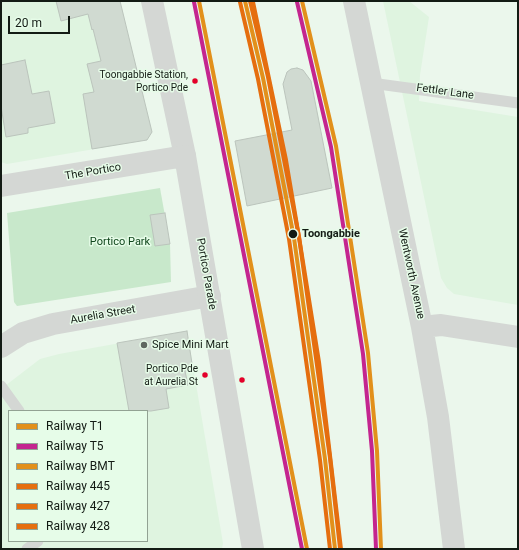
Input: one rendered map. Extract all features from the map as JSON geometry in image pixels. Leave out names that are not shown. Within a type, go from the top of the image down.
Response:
[{"type":"main road","name":"Portico Parade","points":[[152,1],[185,156],[253,549]]},
{"type":"main road","name":"Wentworth Avenue","points":[[354,1],[422,327],[438,417],[454,549]]},
{"type":"main road","name":"The Portico","points":[[1,186],[185,156]]},
{"type":"main road","name":"Aurelia Street","points":[[1,347],[23,333],[53,324],[210,296]]},
{"type":"main road","points":[[422,327],[441,325],[518,337]]},
{"type":"lane","name":"Fettler Lane","points":[[371,83],[518,103]]},
{"type":"lane","points":[[1,386],[18,410]]},
{"type":"lane","points":[[27,549],[37,542]]},
{"type":"shaded area","points":[[1,1],[120,1],[152,132],[147,140],[7,164],[1,162]]},
{"type":"shaded area","points":[[383,1],[409,1],[429,17],[420,75],[419,101],[518,117],[518,305],[454,294],[447,288],[441,278]]},
{"type":"shaded area","points":[[187,331],[223,543],[222,549],[1,549],[1,389],[40,359],[59,354]]},
{"type":"green space","name":"Portico Park","points":[[160,188],[170,244],[171,282],[17,306],[14,302],[7,213]]},
{"type":"building","points":[[56,1],[120,1],[152,132],[147,140],[92,149],[83,94],[94,92],[87,64],[101,61],[88,14],[61,21]]},
{"type":"building","points":[[25,60],[32,94],[49,91],[55,123],[28,128],[28,133],[6,137],[1,106],[1,65]]},
{"type":"building","points":[[297,68],[303,70],[311,81],[332,188],[247,206],[235,141],[292,130],[283,84],[287,72],[291,69]]},
{"type":"building","points":[[165,213],[170,244],[155,246],[150,215]]},
{"type":"building","points":[[187,331],[193,370],[185,371],[188,385],[166,389],[169,408],[151,411],[129,410],[117,343]]},
{"type":"rail line","name":"T1","points":[[199,1],[307,549]]},
{"type":"rail line","name":"BMT","points":[[245,1],[263,78],[294,238],[325,459],[335,549]]},
{"type":"rail line","name":"427","points":[[250,1],[268,77],[299,237],[330,458],[340,548]]},
{"type":"rail line","name":"T1","points":[[302,1],[336,146],[368,353],[377,451],[381,549]]},
{"type":"rail line","name":"T5","points":[[194,2],[302,549]]},
{"type":"rail line","name":"445","points":[[240,2],[258,79],[289,239],[320,460],[330,549]]},
{"type":"rail line","name":"428","points":[[253,2],[286,160],[299,237],[319,362],[341,549]]},
{"type":"rail line","name":"T5","points":[[297,2],[331,147],[363,354],[372,451],[376,549]]},
{"type":"place","name":"Toongabbie Station, Portico Pde","points":[[195,81]]},
{"type":"place","name":"Toongabbie","points":[[293,234]]},
{"type":"place","name":"Spice Mini Mart","points":[[144,345]]},
{"type":"place","name":"Portico Pde at Aurelia St","points":[[205,375]]}]
